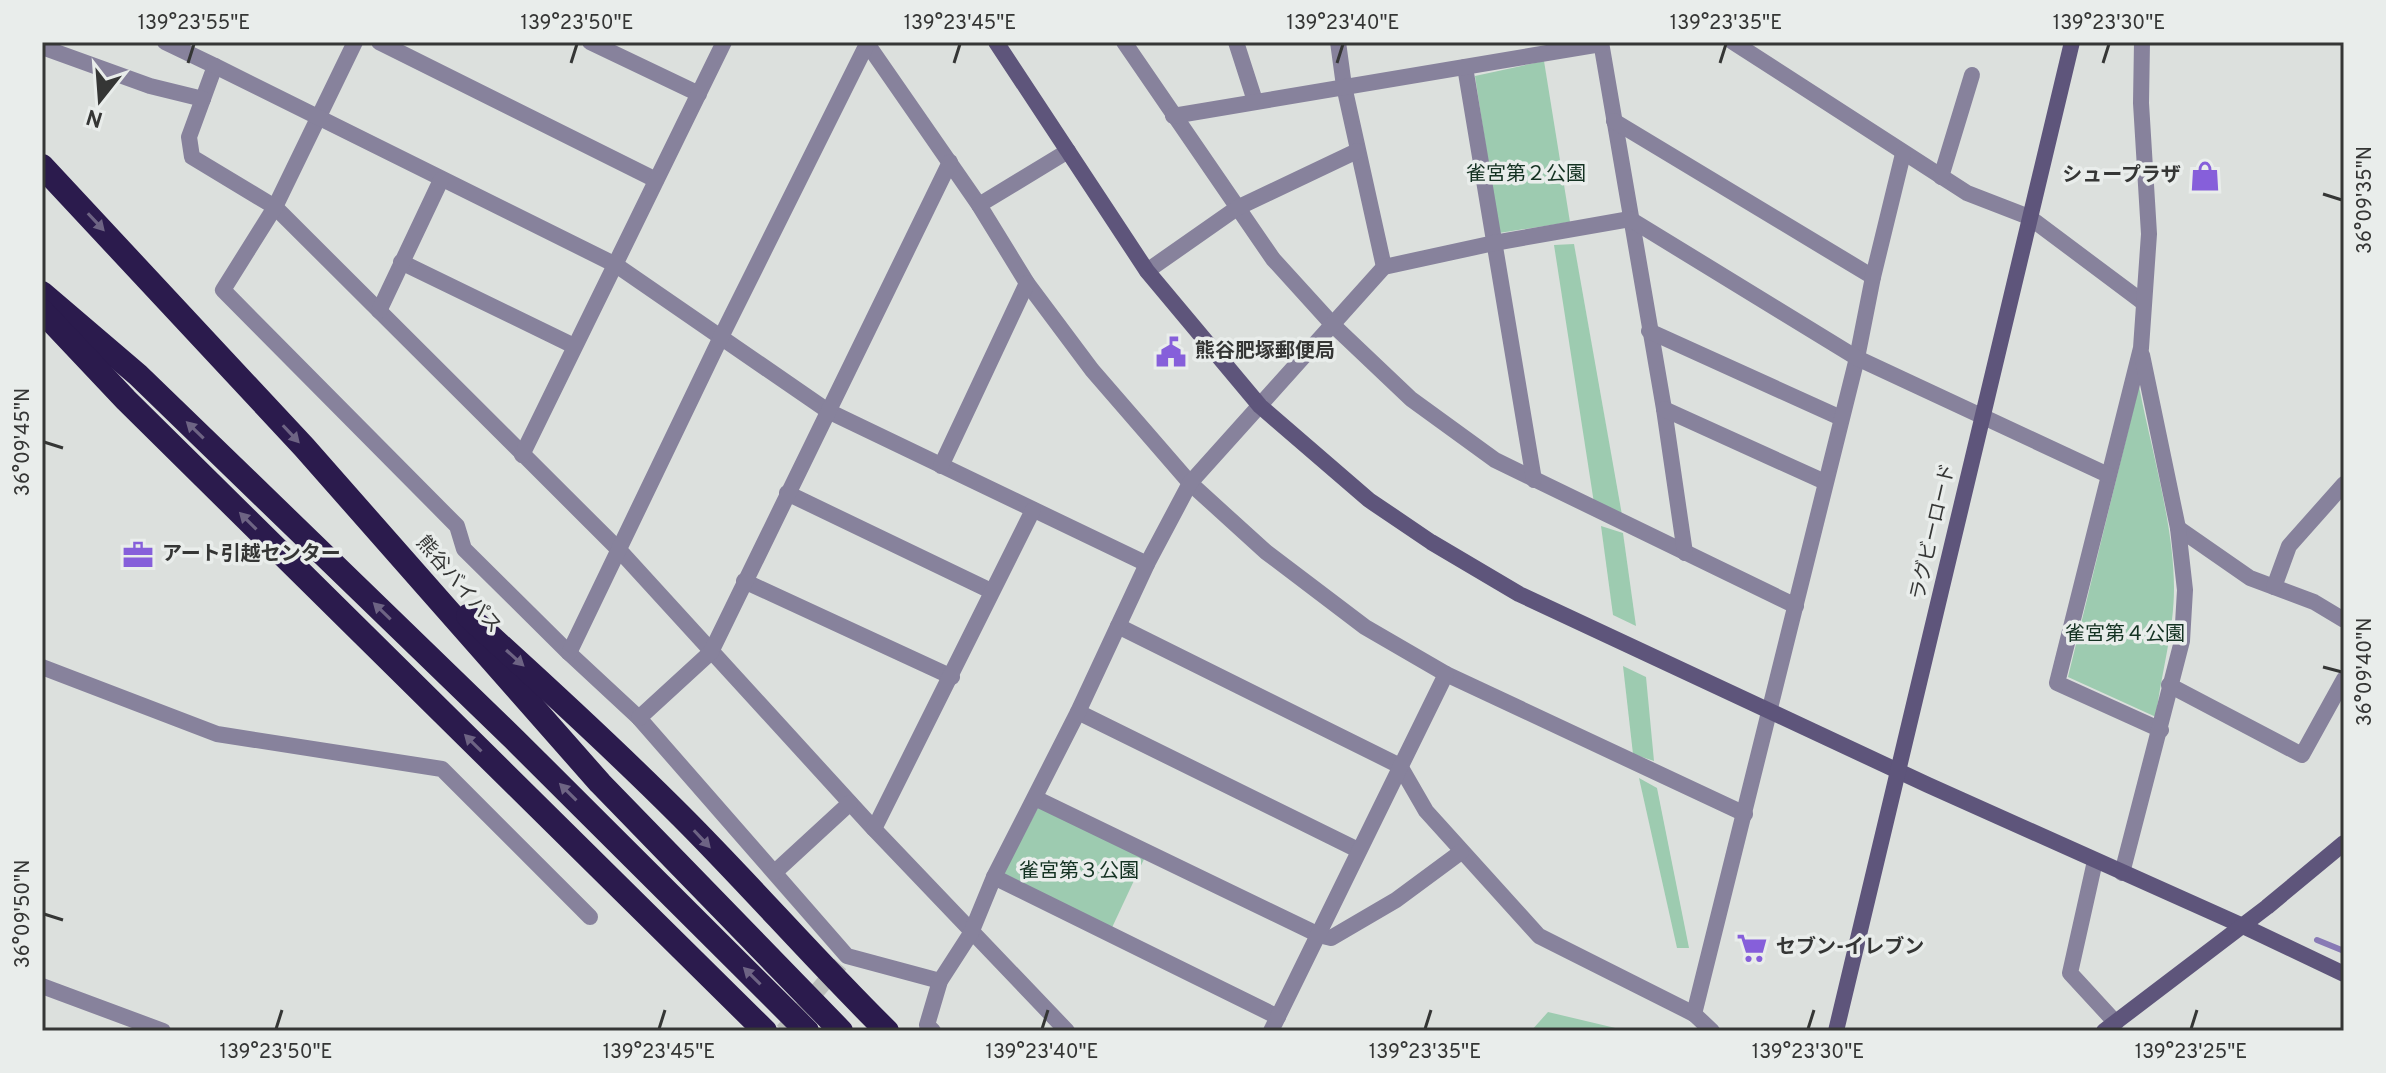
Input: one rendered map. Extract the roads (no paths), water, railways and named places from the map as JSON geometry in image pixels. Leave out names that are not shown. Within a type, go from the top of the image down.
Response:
[{"type":"highway","name":"熊谷バイパス","points":[[42,166],[396,549],[472,641],[600,783],[841,1031]]},
{"type":"highway","points":[[42,293],[138,375],[515,740],[807,1031]]},
{"type":"highway","points":[[42,311],[126,400],[765,1031]]},
{"type":"highway","points":[[396,549],[593,729],[887,1031]]},
{"type":"street","points":[[165,42],[616,265],[828,411],[1147,564]]},
{"type":"street","points":[[355,42],[275,207],[223,290],[457,526],[464,549],[639,718],[847,956],[940,981]]},
{"type":"street","points":[[379,42],[656,180]]},
{"type":"street","points":[[590,42],[699,94]]},
{"type":"street","points":[[522,455],[724,42]]},
{"type":"street","points":[[996,42],[1147,271],[1260,406],[1369,500],[1431,542],[1519,594],[2344,974]]},
{"type":"street","points":[[1124,42],[1273,259],[1333,325],[1411,399],[1495,460],[1796,606]]},
{"type":"street","points":[[1236,42],[1255,101]]},
{"type":"street","points":[[1338,42],[1357,151],[1384,267]]},
{"type":"street","points":[[1733,42],[1967,193],[2029,217],[2144,303]]},
{"type":"street","name":"ラグビーロード","points":[[1836,1031],[2072,42]]},
{"type":"street","points":[[2142,42],[2141,103],[2149,234],[2141,348],[2057,683],[2161,730]]},
{"type":"street","points":[[569,653],[867,43],[979,205],[1027,283],[1092,370],[1190,483],[1266,552],[1365,627],[1446,674],[1745,814]]},
{"type":"street","points":[[1173,116],[1601,43],[1664,409],[1685,553]]},
{"type":"street","points":[[42,47],[150,86],[203,99]]},
{"type":"street","points":[[215,66],[189,137],[192,157],[275,207],[620,551],[874,829],[1067,1031]]},
{"type":"street","points":[[1465,67],[1534,480]]},
{"type":"street","points":[[1941,177],[1972,75]]},
{"type":"street","points":[[1614,121],[1873,277]]},
{"type":"street","points":[[979,205],[1068,151]]},
{"type":"street","points":[[1147,271],[1237,208],[1357,151]]},
{"type":"street","points":[[1694,1014],[1771,712],[1903,154]]},
{"type":"street","points":[[639,718],[711,652],[950,162]]},
{"type":"street","points":[[379,311],[441,180]]},
{"type":"street","points":[[933,1031],[927,1025],[940,981],[971,933],[994,877],[1078,712],[1147,564],[1190,483],[1384,267],[1494,243],[1630,219],[1857,358],[2108,475]]},
{"type":"street","points":[[401,262],[574,346]]},
{"type":"street","points":[[941,466],[1027,283]]},
{"type":"street","points":[[1649,331],[1841,418]]},
{"type":"street","points":[[2122,873],[2182,641],[2185,590],[2178,528],[2148,395],[2141,348]]},
{"type":"street","points":[[1664,409],[1825,482]]},
{"type":"street","points":[[2274,587],[2289,546],[2344,484]]},
{"type":"street","points":[[787,493],[991,591]]},
{"type":"street","points":[[874,829],[1033,510]]},
{"type":"street","points":[[2178,528],[2250,578],[2314,602],[2344,620]]},
{"type":"street","points":[[744,581],[952,677]]},
{"type":"street","points":[[1118,626],[1400,766],[1426,811],[1539,936],[1694,1014],[1712,1031]]},
{"type":"street","points":[[42,667],[217,734],[442,769],[590,917]]},
{"type":"street","points":[[994,877],[1274,1024],[1446,674]]},
{"type":"street","points":[[2169,685],[2302,755],[2344,679]]},
{"type":"street","points":[[1078,712],[1358,850]]},
{"type":"street","points":[[1035,798],[1319,935],[1331,938],[1396,900],[1461,852]]},
{"type":"street","points":[[775,872],[850,803]]},
{"type":"street","points":[[2095,861],[2070,973],[2110,1027],[2243,926],[2344,843]]},
{"type":"street","points":[[42,986],[163,1031]]},
{"type":"waterway","points":[[2317,940],[2344,951]]},
{"type":"tunnel","points":[[783,1031],[847,956]]},
{"type":"place","name":"シュープラザ","points":[[2205,176]]},
{"type":"place","name":"熊谷肥塚郵便局","points":[[1171,352]]},
{"type":"place","name":"アート引越センター","points":[[138,555]]},
{"type":"place","name":"セブン-イレブン","points":[[1752,948]]},
{"type":"park label","name":"雀宮第２公園","points":[[1526,175]]},
{"type":"park label","name":"雀宮第４公園","points":[[2125,635]]},
{"type":"park label","name":"雀宮第３公園","points":[[1079,872]]}]
